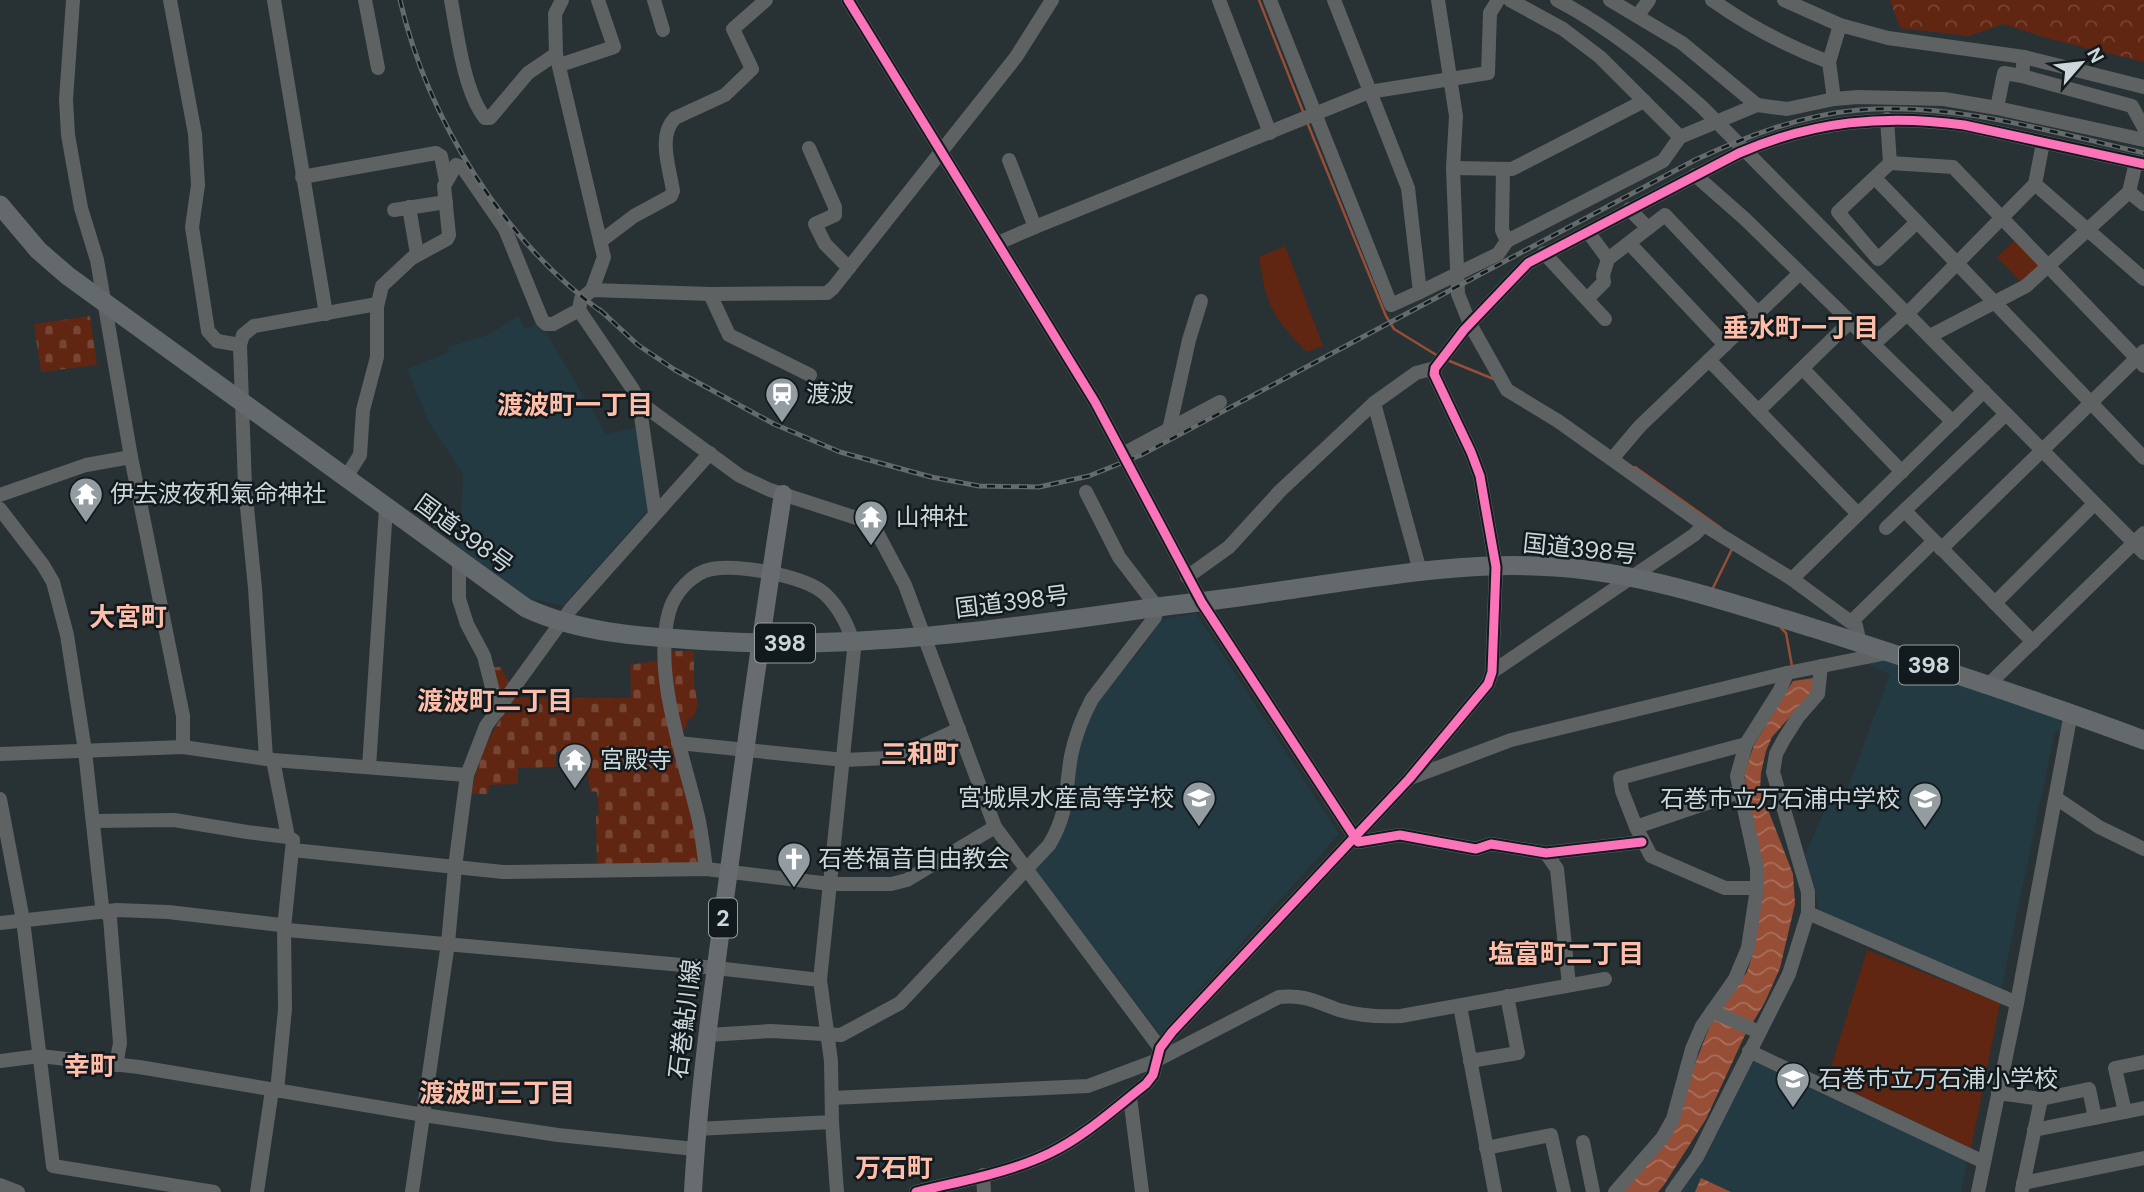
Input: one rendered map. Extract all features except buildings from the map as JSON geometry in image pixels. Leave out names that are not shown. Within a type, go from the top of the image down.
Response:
[{"type":"highway","name":"国道398号","points":[[0,205],[38,250],[104,303],[526,608],[561,623],[604,632],[760,644],[853,641],[1037,625],[1420,571],[1556,567],[1631,578],[1709,596],[1989,684],[2144,740]]},
{"type":"main road","name":"石巻鮎川線","points":[[693,1192],[697,1129],[716,968],[783,494]]},
{"type":"street","points":[[73,0],[66,100],[68,135],[81,208],[97,260],[131,457],[183,716],[183,747]]},
{"type":"street","points":[[170,0],[195,134],[198,185],[192,227],[208,331],[217,341],[240,345]]},
{"type":"street","points":[[274,0],[326,314]]},
{"type":"street","points":[[365,0],[378,68]]},
{"type":"street","points":[[452,0],[461,55],[474,100],[485,118],[490,118],[528,73],[558,60],[614,47],[598,0]]},
{"type":"street","points":[[562,0],[555,14],[558,60],[604,257],[592,290],[581,299],[579,310],[639,402],[655,513]]},
{"type":"street","points":[[654,0],[663,30]]},
{"type":"street","points":[[601,241],[634,216],[671,196],[673,191],[666,145],[671,123],[675,118],[725,95],[752,69],[733,29],[766,0]]},
{"type":"street","points":[[848,0],[1095,402],[1202,603],[1358,842],[1399,835],[1476,849],[1491,844],[1546,853],[1642,842]]},
{"type":"street","points":[[592,290],[820,295],[833,288],[1016,57],[1052,0]]},
{"type":"street","points":[[1219,0],[1270,134]]},
{"type":"street","points":[[1270,0],[1391,305],[1498,254],[1507,241],[1663,161],[1680,137],[1757,105],[1787,109],[1858,97],[1931,98],[1997,108],[2144,140]]},
{"type":"street","points":[[1334,0],[1408,188],[1420,292]]},
{"type":"street","points":[[1438,0],[1455,116],[1453,168],[1458,294],[1470,324],[1507,390],[1614,455],[1704,525],[1792,579],[1856,625],[1860,643]]},
{"type":"street","points":[[998,243],[1369,92],[1488,73],[1490,13],[1498,0]]},
{"type":"street","points":[[1510,0],[1563,29],[1600,57],[1680,137]]},
{"type":"street","points":[[1557,0],[1632,47],[1702,107],[2094,503],[2141,543],[1989,684]]},
{"type":"street","points":[[1610,0],[1682,43],[1757,105]]},
{"type":"street","points":[[1638,15],[1649,0]]},
{"type":"street","points":[[1712,0],[1750,26],[1791,48],[1829,62]]},
{"type":"street","points":[[1784,0],[1840,25],[1888,38],[2024,57],[2144,87]]},
{"type":"street","points":[[1834,99],[1829,62],[1840,25]]},
{"type":"street","points":[[2022,76],[2024,57]]},
{"type":"street","points":[[1997,108],[2004,73],[2132,106],[2144,128]]},
{"type":"street","points":[[1453,168],[1503,170],[1520,167],[1644,101]]},
{"type":"street","points":[[1887,119],[1890,163]]},
{"type":"street","points":[[916,1192],[961,1186],[983,1175],[1052,1152],[1077,1138],[1150,1080],[1157,1054],[1353,836],[1409,779],[1488,684],[1492,672],[1496,567],[1480,476],[1435,380],[1440,362],[1470,324],[1528,263],[1739,153],[1788,134],[1842,123],[1887,119],[1964,125],[2140,163],[2129,192],[2026,286],[1930,336]]},
{"type":"street","points":[[1875,343],[2035,184],[2043,143]]},
{"type":"street","points":[[809,148],[835,206],[835,215],[815,224],[825,244],[849,268]]},
{"type":"street","points":[[302,177],[436,153],[442,156],[446,181]]},
{"type":"street","points":[[1009,160],[1035,227]]},
{"type":"street","points":[[1851,622],[2043,451],[2091,403],[2142,358],[2048,266],[1953,167],[1890,163],[1838,212],[1878,259],[1917,222]]},
{"type":"street","points":[[345,479],[360,455],[363,410],[377,357],[377,304],[382,286],[417,254],[447,239],[449,235],[444,186],[456,165],[463,168],[505,229],[542,320],[546,324],[553,324],[579,310]]},
{"type":"street","points":[[1503,170],[1502,230],[1507,241]]},
{"type":"street","points":[[1695,175],[1875,343],[1953,422]]},
{"type":"street","points":[[1875,178],[2144,458]]},
{"type":"street","points":[[2035,184],[2144,279]]},
{"type":"street","points":[[2129,192],[2144,204]]},
{"type":"street","points":[[394,210],[446,202]]},
{"type":"street","points":[[410,207],[417,254]]},
{"type":"street","points":[[1629,209],[1648,229]]},
{"type":"street","points":[[1587,299],[1604,282],[1603,275],[1608,259],[1665,215],[1758,313]]},
{"type":"street","points":[[1588,232],[1608,259]]},
{"type":"street","points":[[1630,244],[1725,345]]},
{"type":"street","points":[[1544,253],[1605,319]]},
{"type":"street","points":[[1614,455],[1800,273]]},
{"type":"street","points":[[709,294],[729,335],[810,374]]},
{"type":"street","points":[[1169,430],[1189,340],[1202,301]]},
{"type":"street","points":[[257,1192],[275,1091],[285,1009],[284,928],[290,843],[269,759],[256,587],[245,486],[240,345],[243,335],[254,326],[377,304]]},
{"type":"street","points":[[1758,411],[1851,321]]},
{"type":"street","points":[[1709,360],[1858,514]]},
{"type":"street","points":[[1187,577],[1229,547],[1288,482],[1374,403],[1416,373],[1440,362]]},
{"type":"street","points":[[1803,369],[1902,472]]},
{"type":"street","points":[[1792,579],[1984,391]]},
{"type":"street","points":[[639,402],[740,476],[783,494],[872,523],[905,585],[995,827],[1157,1054]]},
{"type":"street","points":[[1123,454],[1220,402]]},
{"type":"street","points":[[1374,403],[1420,571]]},
{"type":"street","points":[[1886,528],[2006,414]]},
{"type":"street","points":[[412,1192],[448,943],[454,867],[467,775],[486,726],[561,623],[710,453]]},
{"type":"street","points":[[0,495],[86,465],[131,457]]},
{"type":"street","points":[[708,1035],[771,1031],[841,1035],[900,1003],[1049,845],[1063,816],[1072,753],[1085,713],[1092,699],[1155,617],[1157,607],[1119,557],[1086,492]]},
{"type":"street","points":[[1995,603],[2094,503]]},
{"type":"street","points":[[369,767],[386,508]]},
{"type":"street","points":[[0,509],[53,582],[67,635],[85,751],[102,906],[110,918],[120,1043],[116,1065]]},
{"type":"street","points":[[1905,511],[2033,642]]},
{"type":"street","points":[[1492,672],[1694,535],[1704,525]]},
{"type":"street","points":[[459,561],[459,599],[467,624],[484,656],[498,711]]},
{"type":"street","points":[[706,869],[699,822],[678,743],[667,680],[665,638],[673,600],[686,583],[699,573],[711,569],[730,568],[809,583],[825,595],[838,611],[855,650],[820,980],[829,1036],[837,1192]]},
{"type":"street","points":[[1409,779],[1511,740],[1787,673],[1888,652]]},
{"type":"street","points":[[1672,1192],[1697,1157],[1789,974],[1808,913],[1808,892],[1773,772],[1776,754],[1784,739],[1818,694],[1821,666]]},
{"type":"street","points":[[1615,1192],[1663,1137],[1674,1119],[1692,1049],[1712,1011],[1735,979],[1748,948],[1757,888],[1757,869],[1737,776],[1746,744],[1780,690],[1787,673]]},
{"type":"street","points":[[1978,1192],[2017,1003],[2071,713]]},
{"type":"street","points":[[678,743],[845,760],[888,758],[902,755],[959,729]]},
{"type":"street","points":[[1746,744],[1620,779],[1642,842],[1651,856],[1725,888],[1757,888]]},
{"type":"street","points":[[0,754],[183,747],[269,759],[467,775]]},
{"type":"street","points":[[1636,827],[1739,792]]},
{"type":"street","points":[[2056,798],[2099,827],[2144,849]]},
{"type":"street","points":[[0,799],[23,920],[53,1166],[214,1192]]},
{"type":"street","points":[[93,821],[174,820],[247,832],[290,843],[503,872],[706,869],[830,884],[891,884],[907,880],[995,827]]},
{"type":"street","points":[[1546,853],[1557,869],[1569,985]]},
{"type":"street","points":[[0,923],[106,912],[168,912],[299,931],[716,968],[820,980]]},
{"type":"street","points":[[1808,913],[2017,1003]]},
{"type":"street","points":[[832,1097],[1080,1087],[1279,997],[1300,995],[1341,1010],[1371,1017],[1401,1016],[1605,979]]},
{"type":"street","points":[[1470,1061],[1518,1053],[1507,996]]},
{"type":"street","points":[[1460,1006],[1495,1192]]},
{"type":"street","points":[[1712,1011],[1759,1032]]},
{"type":"street","points":[[1749,1051],[1984,1162]]},
{"type":"street","points":[[0,1061],[40,1056],[116,1065],[558,1135],[695,1149]]},
{"type":"street","points":[[2125,1112],[2115,1068],[2144,1062]]},
{"type":"street","points":[[1998,1093],[2040,1099],[2089,1089],[2095,1118]]},
{"type":"street","points":[[1130,1097],[1142,1192]]},
{"type":"street","points":[[2040,1099],[2022,1188],[2144,1158]]},
{"type":"street","points":[[2034,1130],[2144,1108]]},
{"type":"street","points":[[697,1129],[832,1122]]},
{"type":"street","points":[[1486,1148],[1551,1135],[1564,1192]]},
{"type":"street","points":[[1583,1142],[1593,1192]]},
{"type":"street","points":[[983,1175],[984,1192]]},
{"type":"street","points":[[0,1185],[18,1192]]},
{"type":"shaded area","points":[[518,316],[526,329],[540,322],[606,434],[638,427],[648,510],[563,606],[525,597],[459,553],[463,474],[428,421],[407,369],[449,352],[448,347],[488,335]]},
{"type":"shaded area","name":"宮城県水産高等学校","points":[[1196,613],[1339,834],[1160,1034],[1033,867],[1054,846],[1074,761],[1093,705],[1138,653],[1161,620]]},
{"type":"shaded area","name":"石巻市立万石浦中学校","points":[[1888,658],[2058,717],[2063,726],[2062,732],[2055,731],[2001,990],[1820,913],[1805,854],[1830,799],[1842,803],[1890,674],[1863,663]]},
{"type":"shaded area","name":"石巻市立万石浦小学校","points":[[1752,1058],[1967,1161],[1961,1192],[1679,1192],[1704,1160]]},
{"type":"green space","points":[[1890,0],[2144,0],[2144,62],[2050,39],[2003,24],[1969,36],[1900,28]]},
{"type":"green space","points":[[2016,239],[2043,266],[2024,285],[1997,257]]},
{"type":"green space","points":[[1285,246],[1323,346],[1306,352],[1273,310],[1263,280],[1259,257]]},
{"type":"green space","points":[[90,316],[97,365],[41,372],[34,324]]},
{"type":"green space","points":[[668,651],[694,651],[694,685],[698,703],[686,728],[678,732]]},
{"type":"green space","points":[[661,660],[702,864],[597,866],[597,792],[590,791],[584,748],[556,752],[556,767],[518,768],[518,784],[489,785],[488,794],[471,794],[487,743],[514,698],[631,698],[630,665]]},
{"type":"green space","points":[[490,667],[501,667],[509,684],[497,699]]},
{"type":"green space","points":[[1867,950],[2000,1003],[1971,1148],[1827,1080]]},
{"type":"water","points":[[1814,678],[1813,691],[1772,737],[1761,773],[1760,789],[1793,874],[1795,904],[1780,968],[1706,1119],[1664,1185],[1658,1192],[1622,1192],[1688,1082],[1714,1015],[1747,972],[1754,950],[1764,886],[1763,868],[1744,774],[1754,745],[1793,681]]},
{"type":"water","points":[[1701,1178],[1731,1192],[1695,1192]]},
{"type":"waterway","points":[[1259,0],[1304,114]]},
{"type":"waterway","points":[[1307,122],[1386,316],[1394,329],[1438,356]]},
{"type":"waterway","points":[[1447,360],[1496,380]]},
{"type":"waterway","points":[[1635,467],[1721,528]]},
{"type":"waterway","points":[[1712,590],[1732,549]]},
{"type":"waterway","points":[[1781,628],[1786,633],[1792,666]]},
{"type":"railway","points":[[400,0],[430,90],[475,176],[503,215],[535,252],[569,286],[606,315]]},
{"type":"railway","points":[[600,310],[638,345],[675,370],[774,424],[840,452],[931,477],[979,486],[1039,487],[1089,476],[1141,455],[1695,160],[1775,128],[1816,117],[1859,110],[1931,110],[2038,128],[2144,153]]},
{"type":"cycle path","points":[[848,0],[1095,402],[1202,603],[1358,842],[1400,835],[1476,849],[1491,844],[1546,853],[1642,842]]},
{"type":"cycle path","points":[[916,1192],[1001,1171],[1050,1153],[1088,1130],[1146,1084],[1153,1075],[1160,1048],[1172,1032],[1409,779],[1488,684],[1492,672],[1496,567],[1480,476],[1434,374],[1435,368],[1464,330],[1528,263],[1739,153],[1767,142],[1822,127],[1906,120],[1964,125],[2144,164]]},
{"type":"place","name":"渡波","points":[[782,424]]},
{"type":"place","name":"伊去波夜和氣命神社","points":[[86,524]]},
{"type":"place","name":"山神社","points":[[871,547]]},
{"type":"place","name":"宮殿寺","points":[[575,790]]},
{"type":"place","name":"宮城県水産高等学校","points":[[1199,828]]},
{"type":"place","name":"石巻市立万石浦中学校","points":[[1925,829]]},
{"type":"place","name":"石巻福音自由教会","points":[[794,889]]},
{"type":"place","name":"石巻市立万石浦小学校","points":[[1793,1109]]},
{"type":"district","name":"垂水町一丁目","points":[[1801,328]]},
{"type":"district","name":"渡波町一丁目","points":[[575,405]]},
{"type":"district","name":"大宮町","points":[[128,617]]},
{"type":"district","name":"渡波町二丁目","points":[[495,701]]},
{"type":"district","name":"三和町","points":[[920,754]]},
{"type":"district","name":"塩富町二丁目","points":[[1566,954]]},
{"type":"district","name":"幸町","points":[[90,1066]]},
{"type":"district","name":"渡波町三丁目","points":[[497,1093]]},
{"type":"district","name":"万石町","points":[[894,1168]]}]
